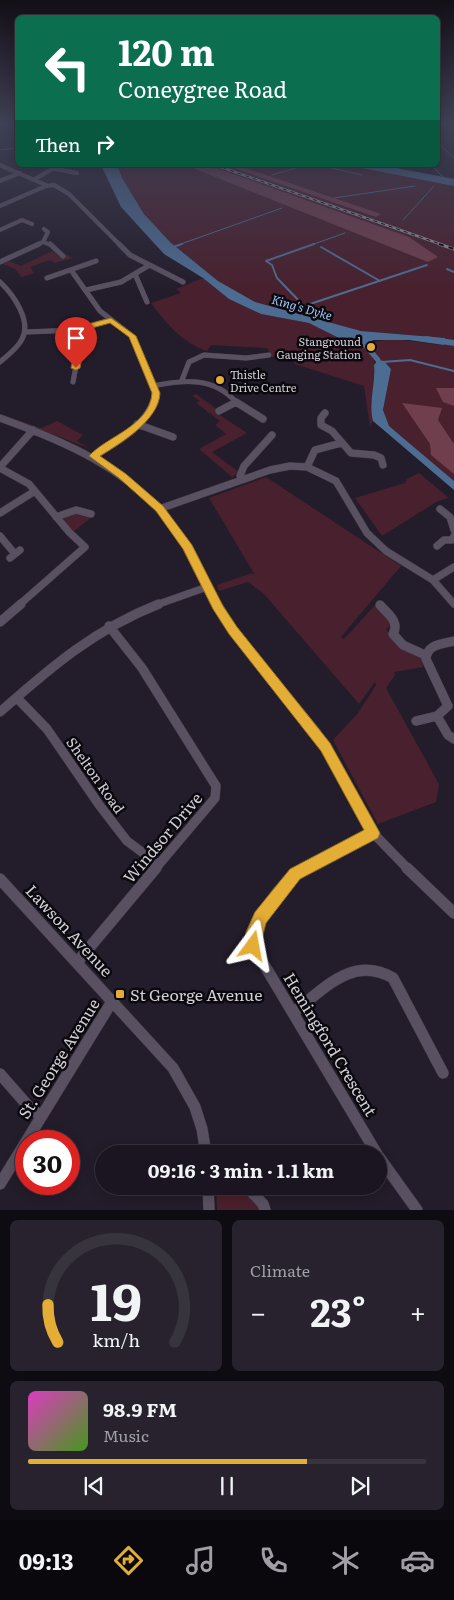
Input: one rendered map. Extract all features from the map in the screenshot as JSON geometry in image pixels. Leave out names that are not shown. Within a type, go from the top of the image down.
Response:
[{"type":"street","points":[[36,179],[48,186]]},
{"type":"street","points":[[0,206],[48,186],[54,186],[76,199],[130,255],[148,266],[183,282]]},
{"type":"street","points":[[2,228],[22,220],[32,224]]},
{"type":"street","points":[[0,262],[43,242],[48,232],[44,228]]},
{"type":"street","points":[[43,242],[50,244],[62,256]]},
{"type":"street","points":[[47,278],[96,261]]},
{"type":"street","points":[[86,290],[111,286],[148,266]]},
{"type":"street","points":[[71,270],[100,311],[132,336],[156,393],[156,401],[150,412],[122,438],[94,456]]},
{"type":"street","points":[[134,274],[147,302]]},
{"type":"street","points":[[0,282],[7,289],[26,324],[26,332],[19,344],[0,362]]},
{"type":"street","points":[[26,332],[76,330],[111,320]]},
{"type":"street","points":[[73,382],[81,339],[76,330]]},
{"type":"street","points":[[182,380],[189,362],[204,355],[246,358],[269,355]]},
{"type":"street","points":[[152,386],[182,380],[208,383],[219,388],[236,402],[263,419]]},
{"type":"street","points":[[219,411],[236,402]]},
{"type":"street","points":[[325,413],[321,418],[321,425],[332,432],[341,444],[352,453],[374,455],[381,458],[383,465]]},
{"type":"street","points":[[0,418],[94,456],[123,476],[159,509],[188,547],[233,631],[326,747],[373,833],[454,913]]},
{"type":"street","points":[[137,424],[173,437]]},
{"type":"street","points":[[0,622],[82,552],[85,547],[24,480],[0,468],[33,430]]},
{"type":"street","points":[[242,478],[240,476],[244,466],[273,435]]},
{"type":"street","points":[[307,467],[315,450],[341,444]]},
{"type":"street","points":[[159,509],[242,478],[290,466],[307,467],[336,481],[367,533],[386,551],[433,580],[454,604]]},
{"type":"street","points":[[0,514],[35,491]]},
{"type":"street","points":[[440,509],[450,517],[454,530]]},
{"type":"street","points":[[56,517],[76,510],[91,514]]},
{"type":"street","points":[[0,536],[15,554]]},
{"type":"street","points":[[437,546],[444,540],[453,539]]},
{"type":"street","points":[[433,580],[454,567]]},
{"type":"street","points":[[0,712],[74,649],[109,626],[208,587]]},
{"type":"street","points":[[380,605],[395,622],[396,629],[394,634],[403,645],[425,655]]},
{"type":"street","name":"Windsor Drive","points":[[78,960],[215,798],[216,786],[142,668],[109,626]]},
{"type":"street","points":[[416,722],[437,716],[448,706],[447,697],[425,662],[425,655],[431,647],[454,641]]},
{"type":"street","name":"Shelton Road","points":[[16,698],[26,705],[50,734],[125,839],[158,864]]},
{"type":"street","points":[[437,716],[448,735],[454,739]]},
{"type":"street","name":"Hemingford Crescent","points":[[372,1145],[253,946],[254,932],[261,917],[295,874],[373,833]]},
{"type":"street","name":"Lawson Avenue","points":[[0,879],[78,960],[168,1059],[185,1084],[200,1117],[205,1145]]},
{"type":"street","points":[[294,1012],[357,968],[371,968],[388,974],[393,978],[443,1073]]},
{"type":"street","name":"St. George Avenue","points":[[0,1184],[113,1000]]},
{"type":"street","points":[[0,1074],[29,1107],[41,1116]]},
{"type":"street","points":[[387,1168],[417,1210]]},
{"type":"street","points":[[208,1195],[209,1210]]},
{"type":"street","points":[[254,1195],[263,1204],[265,1210]]},
{"type":"shaded area","points":[[123,179],[420,179],[454,186],[454,481],[389,426],[383,411],[391,369],[384,361],[375,361],[374,363],[375,377],[371,404],[373,421],[370,426],[364,386],[295,364],[290,357],[272,357],[267,348],[211,345],[207,351],[182,338],[151,303],[181,293],[176,289],[203,278],[229,299],[261,314],[309,323],[356,344],[394,339],[443,345],[445,338],[361,331],[255,302],[218,281],[170,242],[145,215]]},
{"type":"shaded area","points":[[221,179],[248,179],[409,237],[438,257],[428,262]]},
{"type":"shaded area","points":[[267,179],[279,179],[381,214],[376,217]]},
{"type":"shaded area","points":[[52,251],[60,257],[68,255],[72,258],[55,263],[50,260],[30,267],[34,273],[22,277],[15,269],[3,264],[9,261],[21,266]]},
{"type":"shaded area","points":[[436,388],[454,388],[454,406],[443,402]]},
{"type":"shaded area","points":[[196,394],[217,409],[214,411],[247,433],[212,452],[239,472],[232,477],[199,449],[226,434],[215,425],[220,421],[196,403],[200,401],[192,396]]},
{"type":"shaded area","points":[[402,403],[442,408],[438,420],[454,444],[454,474],[431,455],[430,444]]},
{"type":"shaded area","points":[[0,414],[41,428],[57,421],[83,435],[77,441],[91,449]]},
{"type":"shaded area","points":[[419,473],[449,498],[438,501],[382,536],[355,498],[405,483],[407,479]]},
{"type":"shaded area","points":[[266,477],[401,566],[341,637],[344,639],[375,605],[393,624],[386,629],[400,648],[421,659],[423,667],[394,672],[395,675],[386,688],[439,784],[436,802],[378,824],[333,740],[358,713],[376,685],[375,682],[359,704],[264,594],[248,582],[219,591],[217,585],[252,573],[255,575],[209,498]]},
{"type":"shaded area","points":[[81,512],[91,518],[74,531],[67,526],[64,518],[66,515]]},
{"type":"shaded area","points":[[216,1195],[250,1195],[260,1210],[217,1210]]},
{"type":"water","points":[[108,179],[123,179],[144,214],[170,242],[218,281],[255,302],[361,331],[445,338],[444,345],[409,340],[373,340],[366,347],[343,340],[309,323],[261,314],[229,299],[203,278],[164,254],[121,207]]},
{"type":"water","points":[[420,179],[454,179],[454,186]]},
{"type":"water","points":[[378,360],[384,361],[391,369],[383,410],[389,426],[454,481],[454,490],[373,421],[371,407],[374,365]]},
{"type":"waterway","points":[[334,198],[415,186]]},
{"type":"waterway","points":[[403,220],[434,186]]},
{"type":"waterway","points":[[178,245],[282,208]]},
{"type":"waterway","points":[[311,245],[345,233]]},
{"type":"waterway","points":[[173,247],[182,244]]},
{"type":"waterway","points":[[304,306],[277,278],[272,265],[266,261],[314,244]]},
{"type":"waterway","points":[[321,247],[380,281]]},
{"type":"waterway","points":[[380,281],[427,265]]},
{"type":"waterway","points":[[447,269],[454,272]]},
{"type":"waterway","points":[[304,306],[380,281]]},
{"type":"waterway","points":[[300,311],[304,306]]},
{"type":"waterway","name":"King's Dyke","points":[[360,339],[378,360],[380,368]]},
{"type":"waterway","points":[[426,339],[454,343]]},
{"type":"waterway","points":[[382,362],[410,360],[454,371]]},
{"type":"railway","points":[[256,179],[443,245]]},
{"type":"railway","points":[[439,244],[454,249]]},
{"type":"place","name":"Stanground Gauging Station","points":[[371,347]]},
{"type":"place","name":"Thistle Drive Centre","points":[[220,380]]},
{"type":"place","name":"St George Avenue","points":[[120,994]]},
{"type":"route","points":[[76,368],[81,339],[76,330],[111,320],[132,336],[150,383],[156,393],[156,401],[150,412],[122,438],[94,456],[123,476],[159,509],[188,547],[218,609],[233,631],[326,747],[373,833],[295,874],[277,894],[261,917],[254,932],[253,946]]}]
